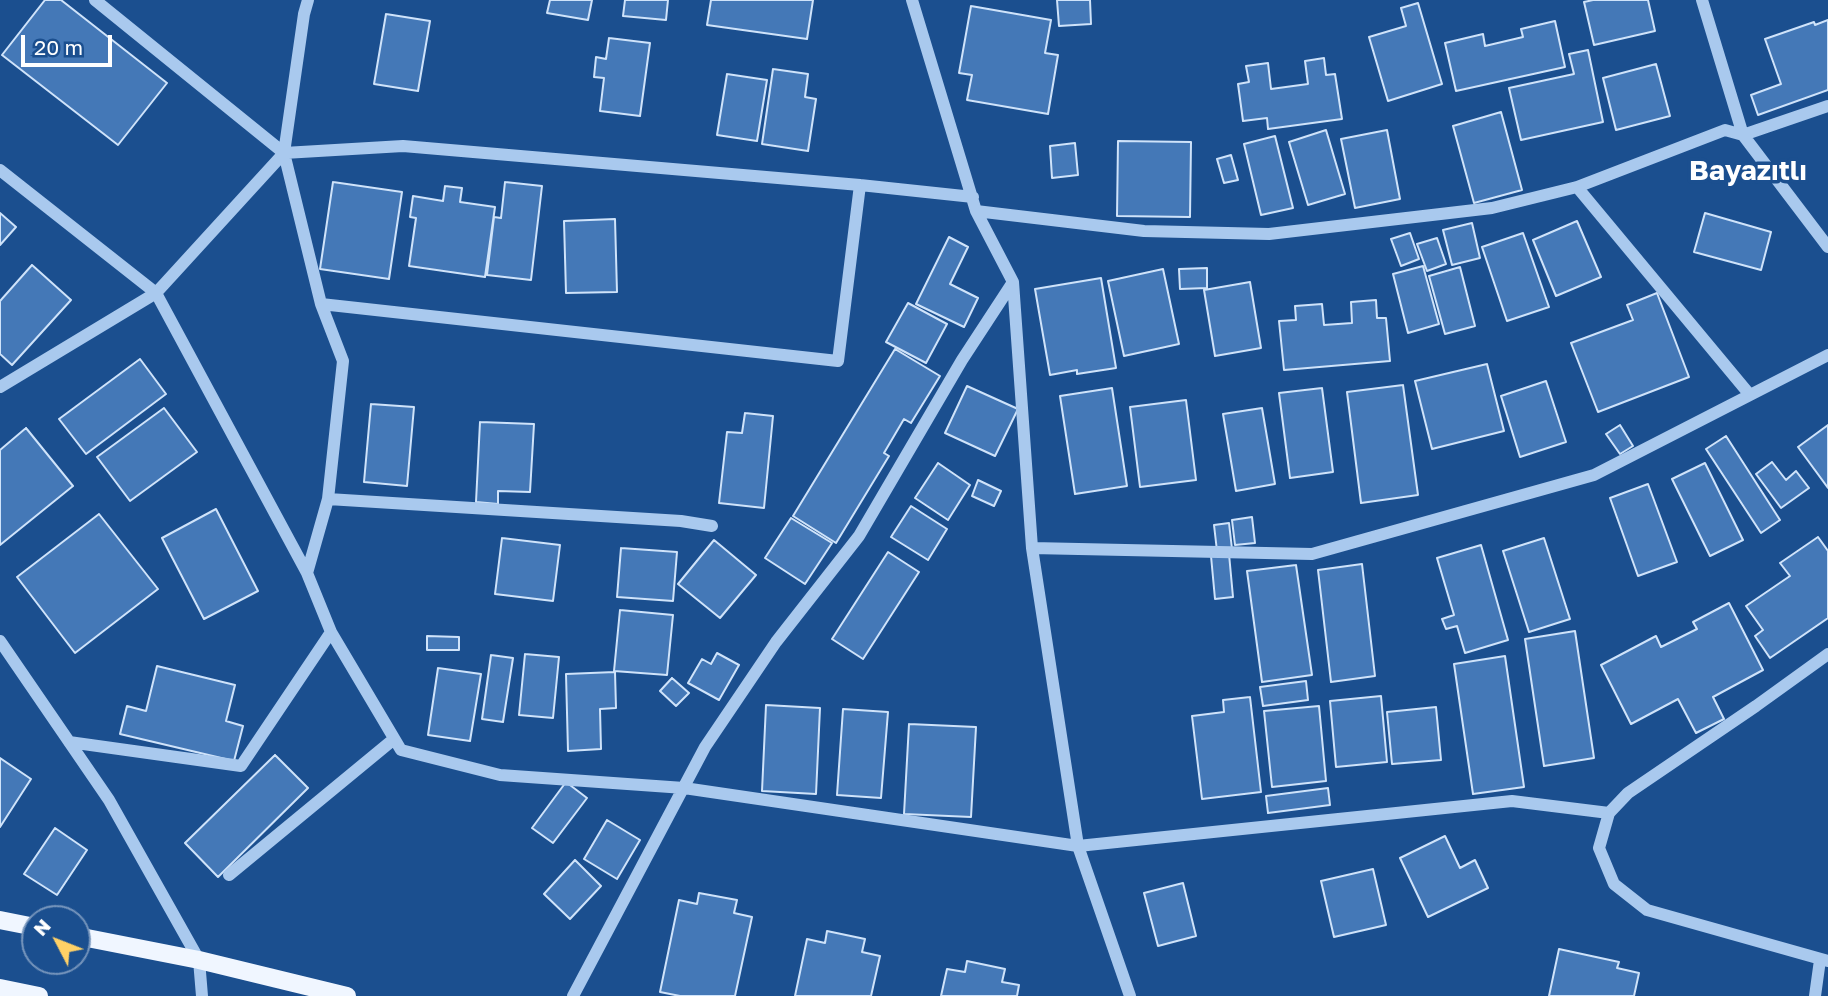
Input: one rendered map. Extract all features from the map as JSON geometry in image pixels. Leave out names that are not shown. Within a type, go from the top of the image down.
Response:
[{"type":"main road","points":[[0,920],[21,925]]},
{"type":"main road","points":[[91,939],[199,960],[347,996]]},
{"type":"main road","points":[[0,988],[38,996]]},
{"type":"street","points":[[95,0],[284,153],[403,146],[973,197]]},
{"type":"street","points":[[307,573],[328,499],[344,361],[321,304],[284,153],[308,0]]},
{"type":"street","points":[[912,0],[976,211],[1013,282],[1032,548],[1078,846],[1130,996]]},
{"type":"street","points":[[1702,0],[1743,135],[1828,247]]},
{"type":"street","points":[[976,211],[1144,231],[1269,233],[1492,208],[1577,187],[1725,130],[1743,135],[1828,106]]},
{"type":"street","points":[[0,387],[156,293],[284,153]]},
{"type":"street","points":[[0,170],[156,293],[307,573],[331,632],[401,750],[500,775],[684,788],[1078,846],[1512,801],[1609,813]]},
{"type":"street","points":[[321,304],[838,360],[860,185]]},
{"type":"street","points":[[1577,187],[1750,395]]},
{"type":"street","points":[[573,996],[705,747],[776,642],[859,536],[962,360],[1013,282]]},
{"type":"street","points":[[1032,548],[1312,554],[1594,475],[1828,355]]},
{"type":"street","points":[[328,499],[681,521],[712,526]]},
{"type":"street","points":[[69,742],[241,766],[331,632]]},
{"type":"street","points":[[0,641],[108,800],[199,960],[202,996]]},
{"type":"street","points":[[1815,996],[1824,960],[1647,910],[1614,884],[1599,848],[1609,813],[1628,793],[1828,654]]},
{"type":"street","points":[[229,875],[394,739]]},
{"type":"building","points":[[45,0],[61,0],[167,83],[118,145],[2,55]]},
{"type":"building","points":[[550,0],[592,0],[588,20],[547,13]]},
{"type":"building","points":[[625,0],[668,0],[666,20],[623,16]]},
{"type":"building","points":[[711,0],[813,0],[807,39],[707,25]]},
{"type":"building","points":[[1057,0],[1090,0],[1091,24],[1059,26]]},
{"type":"building","points":[[1648,0],[1655,31],[1594,45],[1584,2]]},
{"type":"building","points":[[1418,3],[1442,84],[1388,101],[1369,37],[1406,26],[1401,8]]},
{"type":"building","points":[[971,6],[1051,20],[1045,53],[1058,55],[1048,114],[967,100],[972,75],[959,73]]},
{"type":"building","points":[[386,14],[430,21],[418,91],[374,84]]},
{"type":"building","points":[[1828,20],[1828,90],[1758,115],[1751,95],[1781,84],[1765,39],[1814,22],[1815,25]]},
{"type":"building","points":[[1555,21],[1565,67],[1456,91],[1445,43],[1483,34],[1485,46],[1523,37],[1521,29]]},
{"type":"building","points":[[609,38],[650,43],[640,116],[600,111],[604,78],[594,77],[596,57],[606,59]]},
{"type":"building","points":[[1588,50],[1603,122],[1521,140],[1509,88],[1574,74],[1569,54]]},
{"type":"building","points":[[1324,58],[1326,75],[1335,74],[1342,119],[1268,129],[1267,118],[1243,121],[1238,84],[1249,82],[1246,66],[1268,63],[1271,89],[1308,84],[1305,61]]},
{"type":"building","points":[[1656,64],[1670,116],[1616,130],[1603,78]]},
{"type":"building","points":[[773,69],[808,74],[805,97],[816,99],[808,151],[762,144]]},
{"type":"building","points":[[727,74],[767,80],[757,141],[717,135]]},
{"type":"building","points":[[1501,112],[1522,190],[1474,203],[1453,126]]},
{"type":"building","points":[[1326,130],[1345,194],[1308,205],[1289,142]]},
{"type":"building","points":[[1387,130],[1400,199],[1355,208],[1341,139]]},
{"type":"building","points":[[1275,136],[1293,208],[1261,215],[1244,144]]},
{"type":"building","points":[[1118,141],[1191,142],[1190,217],[1117,216]]},
{"type":"building","points":[[1075,143],[1078,175],[1052,178],[1050,146]]},
{"type":"building","points":[[1231,155],[1238,180],[1224,183],[1217,159]]},
{"type":"building","points":[[333,182],[402,192],[389,279],[320,269]]},
{"type":"building","points":[[505,182],[542,186],[531,280],[487,275],[494,217],[501,218]]},
{"type":"building","points":[[445,186],[462,188],[460,202],[495,207],[485,277],[409,266],[416,218],[410,217],[413,196],[443,201]]},
{"type":"building","points":[[0,213],[16,227],[0,245]]},
{"type":"building","points":[[1705,213],[1771,232],[1761,270],[1694,252]]},
{"type":"building","points":[[615,219],[617,292],[566,293],[564,221]]},
{"type":"building","points":[[1577,221],[1601,277],[1556,296],[1533,240]]},
{"type":"building","points":[[1472,223],[1480,258],[1452,265],[1443,230]]},
{"type":"building","points":[[1410,233],[1419,259],[1401,266],[1391,239]]},
{"type":"building","points":[[1523,233],[1549,307],[1507,321],[1482,247]]},
{"type":"building","points":[[949,237],[968,247],[950,284],[978,298],[964,327],[916,304]]},
{"type":"building","points":[[1437,238],[1446,264],[1427,271],[1417,244]]},
{"type":"building","points":[[32,265],[71,300],[12,365],[0,354],[0,301]]},
{"type":"building","points":[[1423,266],[1439,324],[1408,333],[1393,274]]},
{"type":"building","points":[[1460,267],[1475,326],[1445,334],[1429,276]]},
{"type":"building","points":[[1207,268],[1207,288],[1180,289],[1179,269]]},
{"type":"building","points":[[1163,269],[1179,344],[1124,356],[1108,281]]},
{"type":"building","points":[[1101,278],[1116,368],[1077,374],[1077,370],[1050,375],[1035,289]]},
{"type":"building","points":[[1250,282],[1261,348],[1215,356],[1204,290]]},
{"type":"building","points":[[1657,293],[1689,377],[1598,412],[1571,343],[1633,320],[1627,305]]},
{"type":"building","points":[[1376,300],[1377,318],[1386,318],[1390,361],[1284,370],[1279,321],[1296,320],[1295,306],[1322,304],[1324,325],[1352,323],[1351,302]]},
{"type":"building","points":[[908,303],[947,324],[926,363],[886,342]]},
{"type":"building","points":[[895,349],[940,376],[911,423],[904,419],[884,453],[889,456],[836,543],[793,516]]},
{"type":"building","points":[[140,359],[166,394],[86,454],[59,419]]},
{"type":"building","points":[[1487,364],[1504,431],[1432,449],[1415,381]]},
{"type":"building","points":[[1546,381],[1566,442],[1520,457],[1501,396]]},
{"type":"building","points":[[1403,385],[1418,495],[1361,503],[1347,392]]},
{"type":"building","points":[[967,386],[1018,409],[995,456],[945,433]]},
{"type":"building","points":[[1112,388],[1127,486],[1075,494],[1060,396]]},
{"type":"building","points":[[1322,388],[1333,472],[1290,478],[1279,393]]},
{"type":"building","points":[[1186,400],[1196,480],[1140,487],[1130,407]]},
{"type":"building","points":[[371,404],[414,407],[407,486],[364,482]]},
{"type":"building","points":[[164,408],[197,452],[130,501],[97,457]]},
{"type":"building","points":[[1262,408],[1275,484],[1236,491],[1223,414]]},
{"type":"building","points":[[745,413],[773,416],[764,508],[719,503],[727,432],[742,433]]},
{"type":"building","points":[[480,422],[534,424],[530,492],[498,491],[498,504],[476,502]]},
{"type":"building","points":[[1620,425],[1633,446],[1620,454],[1606,434]]},
{"type":"building","points":[[1828,425],[1828,488],[1798,447]]},
{"type":"building","points":[[26,428],[73,486],[0,545],[0,450]]},
{"type":"building","points":[[1726,436],[1780,520],[1761,533],[1706,449]]},
{"type":"building","points":[[1772,462],[1786,480],[1796,471],[1809,488],[1781,508],[1756,474]]},
{"type":"building","points":[[938,463],[970,485],[948,520],[915,498]]},
{"type":"building","points":[[1705,463],[1743,540],[1710,556],[1672,479]]},
{"type":"building","points":[[978,480],[1001,491],[994,506],[972,496]]},
{"type":"building","points":[[1648,484],[1677,562],[1638,576],[1610,498]]},
{"type":"building","points":[[911,506],[947,529],[928,560],[891,537]]},
{"type":"building","points":[[216,509],[258,591],[204,619],[162,538]]},
{"type":"building","points":[[99,514],[158,589],[75,653],[17,577]]},
{"type":"building","points":[[1252,517],[1255,543],[1235,545],[1232,520]]},
{"type":"building","points":[[791,518],[832,543],[805,584],[765,558]]},
{"type":"building","points":[[1229,523],[1232,549],[1217,551],[1214,525]]},
{"type":"building","points":[[1818,537],[1828,551],[1828,618],[1770,658],[1755,636],[1763,630],[1746,606],[1790,576],[1780,563]]},
{"type":"building","points":[[502,538],[560,545],[553,601],[495,594]]},
{"type":"building","points":[[1544,538],[1570,619],[1529,632],[1503,551]]},
{"type":"building","points":[[714,540],[756,575],[720,618],[678,584]]},
{"type":"building","points":[[1481,545],[1508,640],[1465,653],[1457,626],[1446,629],[1442,619],[1454,615],[1437,558]]},
{"type":"building","points":[[621,548],[677,552],[673,601],[617,597]]},
{"type":"building","points":[[888,552],[919,572],[863,659],[832,639]]},
{"type":"building","points":[[1229,554],[1233,597],[1215,599],[1211,556]]},
{"type":"building","points":[[1362,564],[1375,676],[1331,682],[1318,570]]},
{"type":"building","points":[[1296,565],[1312,675],[1262,682],[1247,571]]},
{"type":"building","points":[[1729,603],[1763,670],[1713,697],[1724,719],[1696,733],[1678,699],[1631,724],[1601,665],[1656,636],[1661,647],[1697,629],[1693,622]]},
{"type":"building","points":[[620,610],[673,615],[667,675],[614,671]]},
{"type":"building","points":[[1575,631],[1594,758],[1544,766],[1525,639]]},
{"type":"building","points":[[427,636],[459,637],[459,650],[427,650]]},
{"type":"building","points":[[717,653],[739,665],[719,700],[688,683],[702,659],[711,664]]},
{"type":"building","points":[[525,654],[559,657],[553,718],[519,715]]},
{"type":"building","points":[[491,655],[513,658],[503,722],[482,719]]},
{"type":"building","points":[[1505,656],[1524,787],[1473,794],[1454,664]]},
{"type":"building","points":[[157,666],[235,685],[226,721],[243,726],[234,761],[120,734],[127,706],[146,711]]},
{"type":"building","points":[[438,668],[481,674],[470,741],[428,735]]},
{"type":"building","points":[[615,672],[616,708],[600,709],[601,749],[568,751],[566,674]]},
{"type":"building","points":[[672,678],[689,693],[676,706],[660,691]]},
{"type":"building","points":[[1306,681],[1308,700],[1263,706],[1260,687]]},
{"type":"building","points":[[1381,696],[1387,762],[1336,767],[1330,701]]},
{"type":"building","points":[[1250,697],[1261,792],[1202,799],[1192,716],[1224,712],[1223,700]]},
{"type":"building","points":[[766,705],[820,708],[816,794],[762,791]]},
{"type":"building","points":[[1319,706],[1326,781],[1272,787],[1264,711]]},
{"type":"building","points":[[1436,707],[1441,760],[1392,764],[1387,712]]},
{"type":"building","points":[[843,709],[888,712],[881,798],[837,795]]},
{"type":"building","points":[[909,724],[976,727],[971,817],[904,814]]},
{"type":"building","points":[[275,755],[308,788],[218,877],[185,843]]},
{"type":"building","points":[[0,758],[31,779],[0,827]]},
{"type":"building","points":[[566,782],[587,798],[553,843],[532,828]]},
{"type":"building","points":[[1328,788],[1330,805],[1268,813],[1266,796]]},
{"type":"building","points":[[607,820],[640,840],[617,879],[584,859]]},
{"type":"building","points":[[55,828],[87,850],[57,895],[24,874]]},
{"type":"building","points":[[1445,836],[1460,868],[1475,860],[1488,888],[1428,917],[1400,858]]},
{"type":"building","points":[[575,860],[601,886],[570,919],[544,894]]},
{"type":"building","points":[[1373,869],[1386,925],[1334,937],[1321,881]]},
{"type":"building","points":[[1183,883],[1196,936],[1158,946],[1144,893]]},
{"type":"building","points":[[699,893],[737,900],[734,913],[752,917],[735,996],[680,996],[660,992],[679,900],[697,904]]},
{"type":"building","points":[[827,931],[865,939],[862,952],[880,956],[871,996],[795,996],[807,939],[825,943]]},
{"type":"building","points":[[1559,949],[1619,962],[1617,968],[1639,973],[1634,996],[1549,996]]},
{"type":"building","points":[[967,961],[1005,969],[1002,982],[1019,985],[1017,996],[941,996],[947,969],[965,972]]},
{"type":"district","name":"Bayazıtlı","points":[[1748,171]]}]
